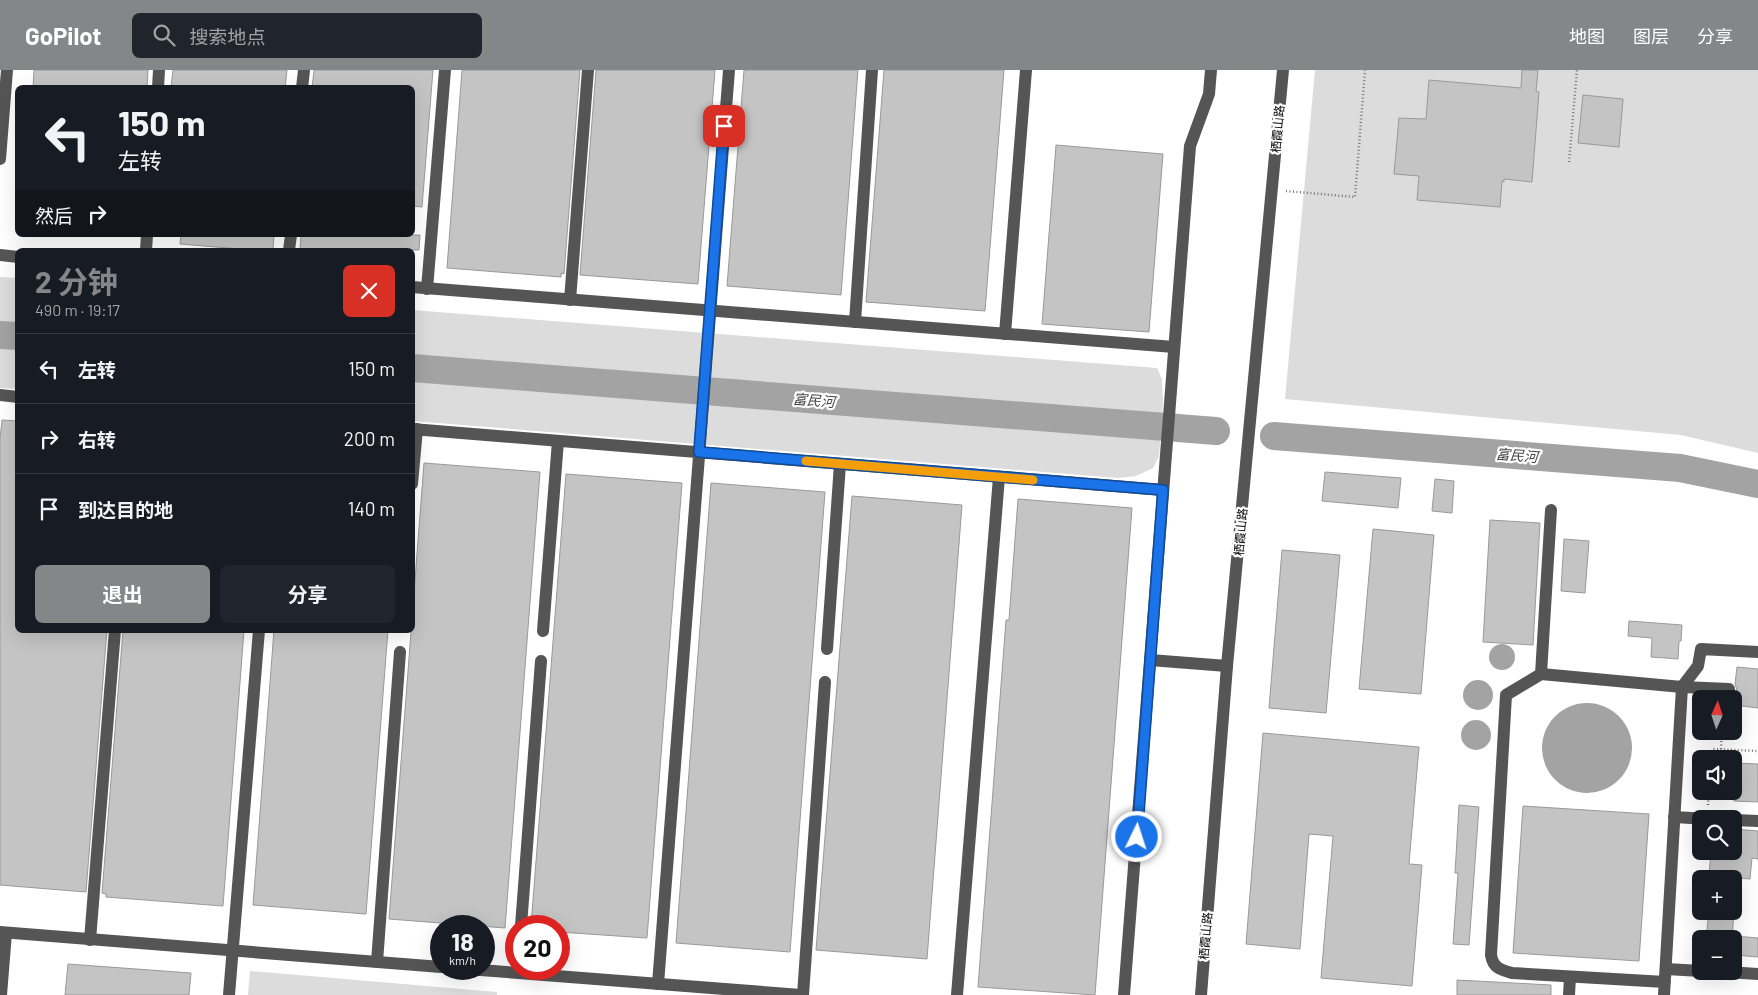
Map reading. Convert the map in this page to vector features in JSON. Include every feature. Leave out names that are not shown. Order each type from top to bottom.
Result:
[{"type":"street","points":[[0,159],[7,70]]},
{"type":"street","points":[[158,85],[160,70]]},
{"type":"street","points":[[302,85],[304,70]]},
{"type":"street","points":[[427,289],[445,70]]},
{"type":"street","points":[[570,300],[588,70]]},
{"type":"street","points":[[658,984],[729,70]]},
{"type":"street","points":[[854,322],[872,70]]},
{"type":"street","points":[[1005,334],[1026,70]]},
{"type":"street","points":[[1124,995],[1190,146],[1209,94],[1211,70]]},
{"type":"street","name":"栖霞山路","points":[[1200,995],[1227,666],[1283,70]]},
{"type":"street","points":[[0,256],[15,257]]},
{"type":"street","points":[[415,288],[1174,347]]},
{"type":"street","points":[[0,395],[15,397]]},
{"type":"street","points":[[415,429],[1163,490]]},
{"type":"street","points":[[543,632],[558,441]]},
{"type":"street","points":[[827,649],[840,464]]},
{"type":"street","points":[[957,995],[999,477]]},
{"type":"street","points":[[1541,674],[1551,510]]},
{"type":"street","points":[[90,940],[115,633]]},
{"type":"street","points":[[229,995],[259,633]]},
{"type":"street","points":[[1729,690],[1682,687],[1541,674],[1506,696],[1491,956],[1492,963],[1500,970],[1512,973],[1570,976],[1664,988],[1682,687],[1698,666],[1701,650],[1758,652]]},
{"type":"street","points":[[376,962],[400,652]]},
{"type":"street","points":[[1150,660],[1227,666]]},
{"type":"street","points":[[521,915],[541,661]]},
{"type":"street","points":[[570,976],[802,995],[825,682]]},
{"type":"street","points":[[1674,817],[1692,818]]},
{"type":"street","points":[[1742,820],[1758,821]]},
{"type":"street","points":[[1,995],[3,933],[430,966]]},
{"type":"street","points":[[1666,969],[1692,970]]},
{"type":"street","points":[[1742,973],[1758,974]]},
{"type":"street","points":[[1569,995],[1570,976]]},
{"type":"path","points":[[1272,190],[1355,197],[1365,70]]},
{"type":"path","points":[[1569,162],[1577,70]]},
{"type":"path","points":[[1721,749],[1722,740]]},
{"type":"path","points":[[1713,750],[1758,751]]},
{"type":"shaded area","points":[[1315,70],[1758,70],[1758,453],[1681,435],[1285,399]]},
{"type":"shaded area","points":[[0,277],[15,278],[15,389],[0,388]]},
{"type":"shaded area","points":[[415,310],[1157,368],[1162,379],[1163,402],[1159,456],[1153,468],[1136,476],[1118,478],[415,421]]},
{"type":"shaded area","points":[[1502,644],[1511,648],[1515,657],[1511,666],[1502,670],[1493,666],[1489,657],[1493,648]]},
{"type":"shaded area","points":[[1478,680],[1489,684],[1493,695],[1489,706],[1478,710],[1467,706],[1463,695],[1467,684]]},
{"type":"shaded area","points":[[1587,703],[1604,706],[1619,716],[1629,731],[1632,748],[1629,765],[1619,780],[1604,790],[1587,793],[1570,790],[1555,780],[1545,765],[1542,748],[1545,731],[1555,716],[1570,706]]},
{"type":"shaded area","points":[[1476,720],[1487,724],[1491,735],[1487,746],[1476,750],[1465,746],[1461,735],[1465,724]]},
{"type":"shaded area","points":[[250,971],[497,992],[497,995],[248,995]]},
{"type":"building","points":[[34,70],[148,70],[147,85],[33,85]]},
{"type":"building","points":[[173,70],[287,70],[285,85],[171,85]]},
{"type":"building","points":[[314,70],[433,70],[422,207],[415,206],[415,85],[312,85]]},
{"type":"building","points":[[462,70],[580,70],[564,274],[561,273],[561,277],[447,268]]},
{"type":"building","points":[[596,70],[715,70],[698,284],[580,275]]},
{"type":"building","points":[[744,70],[858,70],[841,295],[727,286]]},
{"type":"building","points":[[884,70],[1004,70],[985,311],[866,302]]},
{"type":"building","points":[[1522,70],[1538,70],[1536,91],[1539,92],[1532,182],[1504,179],[1504,182],[1502,181],[1500,207],[1417,200],[1419,176],[1394,174],[1399,118],[1426,119],[1429,80],[1521,88]]},
{"type":"building","points":[[1583,95],[1623,99],[1619,147],[1578,143]]},
{"type":"building","points":[[1056,145],[1163,154],[1149,332],[1042,324]]},
{"type":"building","points":[[415,235],[420,235],[419,250],[415,250],[415,248],[300,248],[301,237],[415,237]]},
{"type":"building","points":[[181,237],[274,237],[273,248],[228,248],[180,244]]},
{"type":"building","points":[[2,420],[15,421],[15,633],[107,633],[86,892],[0,885],[0,439]]},
{"type":"building","points":[[424,463],[540,472],[505,928],[495,927],[495,915],[430,915],[430,922],[389,919],[411,633],[415,633],[415,580]]},
{"type":"building","points":[[1325,472],[1401,478],[1398,508],[1322,501]]},
{"type":"building","points":[[566,474],[682,483],[647,938],[570,933],[570,915],[532,915]]},
{"type":"building","points":[[1435,479],[1454,481],[1452,513],[1432,511]]},
{"type":"building","points":[[711,483],[825,492],[790,952],[676,943]]},
{"type":"building","points":[[852,496],[962,505],[927,959],[816,950]]},
{"type":"building","points":[[1018,499],[1132,508],[1095,995],[978,987],[1006,620],[1009,620]]},
{"type":"building","points":[[1490,520],[1540,523],[1533,645],[1483,642]]},
{"type":"building","points":[[1373,529],[1434,535],[1421,694],[1359,689]]},
{"type":"building","points":[[1564,539],[1589,541],[1585,593],[1561,591]]},
{"type":"building","points":[[1282,550],[1340,555],[1326,713],[1269,708]]},
{"type":"building","points":[[1629,621],[1682,625],[1678,659],[1651,657],[1652,638],[1628,636]]},
{"type":"building","points":[[123,633],[244,633],[223,906],[106,897],[106,894],[102,893]]},
{"type":"building","points":[[274,633],[388,633],[366,914],[253,905]]},
{"type":"building","points":[[1737,667],[1758,669],[1758,708],[1742,706],[1742,690],[1737,690],[1735,684]]},
{"type":"building","points":[[1263,733],[1419,747],[1409,864],[1422,865],[1412,986],[1321,978],[1333,836],[1309,834],[1300,949],[1246,944]]},
{"type":"building","points":[[1742,763],[1758,764],[1758,802],[1734,801],[1742,800]]},
{"type":"building","points":[[1459,805],[1479,807],[1469,945],[1453,944],[1458,873],[1455,873]]},
{"type":"building","points":[[1523,806],[1649,814],[1639,961],[1513,953]]},
{"type":"building","points":[[1742,830],[1758,831],[1758,859],[1752,858],[1750,879],[1742,878],[1742,870],[1709,870],[1710,860],[1742,860]]},
{"type":"building","points":[[1708,920],[1733,920],[1733,930],[1707,930]]},
{"type":"building","points":[[1742,937],[1758,938],[1758,957],[1742,956]]},
{"type":"building","points":[[68,964],[191,973],[189,995],[65,995]]},
{"type":"building","points":[[1457,980],[1551,985],[1551,995],[1457,995]]},
{"type":"waterway","name":"富民河","points":[[0,335],[15,336]]},
{"type":"waterway","name":"富民河","points":[[415,368],[1216,431]]},
{"type":"waterway","name":"富民河","points":[[1274,436],[1680,468],[1758,484]]},
{"type":"slow traffic","points":[[806,461],[1033,480]]},
{"type":"route","points":[[724,126],[699,452],[1163,490],[1137,837]]}]
